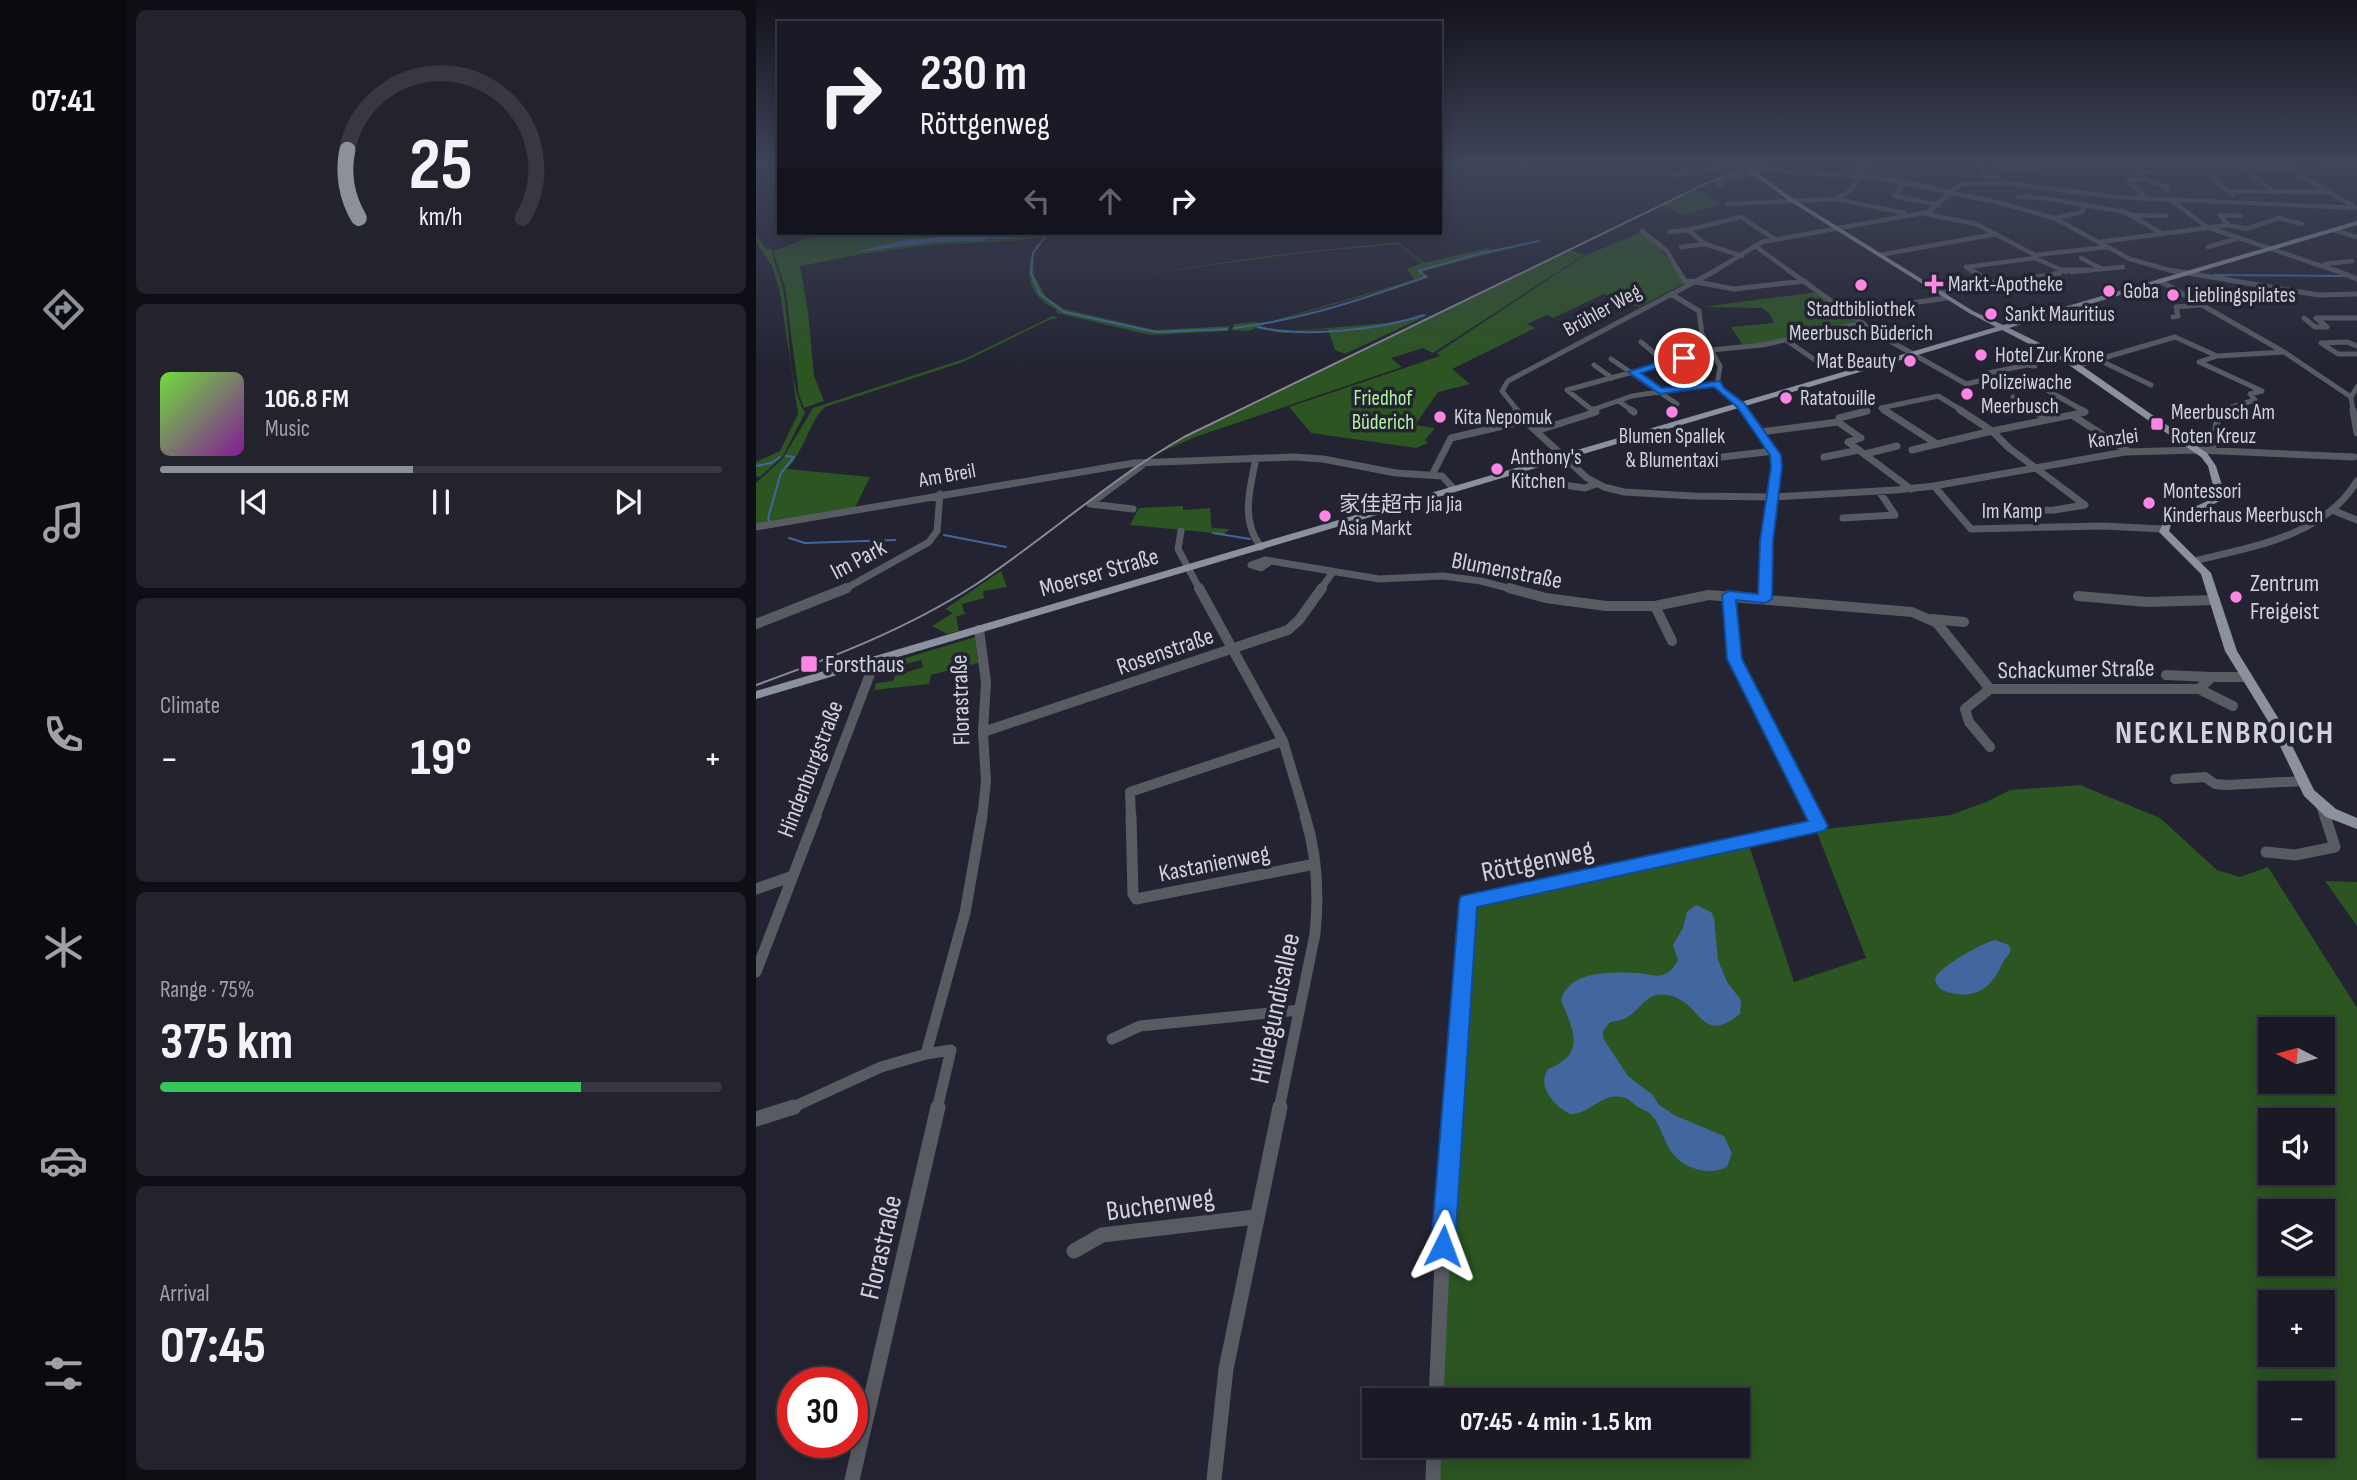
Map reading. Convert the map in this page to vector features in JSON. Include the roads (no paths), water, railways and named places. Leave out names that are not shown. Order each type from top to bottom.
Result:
[{"type":"main road","points":[[1840,230],[1980,317],[2077,366],[2198,450],[2212,466],[2221,498],[2167,523],[2163,528],[2169,540],[2206,573],[2228,646],[2270,714],[2304,781],[2321,805],[2338,817],[2357,824]]},
{"type":"main road","name":"Moerser Straße","points":[[756,695],[2334,230]]},
{"type":"street","points":[[1669,232],[1687,230]]},
{"type":"street","points":[[1688,230],[1705,244],[1742,256]]},
{"type":"street","points":[[1761,230],[1776,240]]},
{"type":"street","name":"Brühler Weg","points":[[1563,457],[1504,397],[1502,387],[1505,383],[1742,256],[1755,246],[1826,230]]},
{"type":"street","points":[[1988,230],[2064,273]]},
{"type":"street","points":[[2077,230],[2108,244]]},
{"type":"street","points":[[2090,230],[2108,244],[2145,264],[2185,274],[2311,294],[2357,294]]},
{"type":"street","points":[[2155,230],[2163,234]]},
{"type":"street","points":[[1995,284],[1966,267],[2188,230]]},
{"type":"street","points":[[2216,230],[2357,279]]},
{"type":"street","points":[[2334,230],[2357,237]]},
{"type":"street","points":[[1642,231],[1667,251],[1685,281],[1734,289],[1805,281]]},
{"type":"street","points":[[1880,255],[1996,234]]},
{"type":"street","points":[[2208,247],[2239,238]]},
{"type":"street","points":[[1681,247],[1705,244]]},
{"type":"street","points":[[1755,246],[1863,323],[1965,384],[1992,378],[1984,374],[2027,365],[2035,366]]},
{"type":"street","points":[[2081,258],[2103,269]]},
{"type":"street","points":[[2323,265],[2352,261]]},
{"type":"street","points":[[1847,312],[1945,295],[2027,276],[2123,267]]},
{"type":"street","points":[[1980,288],[1989,291],[2019,286],[2013,281]]},
{"type":"street","points":[[2160,281],[2284,352],[2351,397]]},
{"type":"street","points":[[1671,294],[1699,311],[1701,330],[1720,366],[1717,383],[1720,390],[1741,405],[1774,451],[1777,467],[1766,541],[1765,599]]},
{"type":"street","points":[[2173,317],[2178,316],[2176,307],[2200,305]]},
{"type":"street","points":[[2316,318],[2327,327],[2315,327],[2296,312],[2308,312],[2316,318],[2357,318]]},
{"type":"street","points":[[1712,350],[1786,340],[1863,323]]},
{"type":"street","points":[[2077,366],[2175,337],[2217,356]]},
{"type":"street","points":[[1786,340],[1815,359]]},
{"type":"street","points":[[1641,342],[1665,362]]},
{"type":"street","points":[[2357,346],[2347,342],[2321,343],[2338,354],[2357,354]]},
{"type":"street","points":[[2212,450],[2219,411],[2255,400],[2250,394],[2262,391],[2199,362],[2217,356],[2284,352]]},
{"type":"street","points":[[1536,431],[1596,412],[1567,390],[1684,358]]},
{"type":"street","points":[[1611,359],[1666,392],[1677,404]]},
{"type":"street","points":[[2099,360],[2151,385]]},
{"type":"street","points":[[1594,365],[1612,378]]},
{"type":"street","points":[[1592,410],[1632,396],[1717,383]]},
{"type":"street","points":[[2357,387],[2351,397],[2357,433]]},
{"type":"street","points":[[1912,450],[2047,419],[2090,415],[2048,390]]},
{"type":"street","points":[[1937,444],[1881,408],[1938,396],[1996,430]]},
{"type":"street","points":[[2013,397],[2047,419]]},
{"type":"street","points":[[1620,402],[1634,412]]},
{"type":"street","points":[[1838,422],[1839,418],[1867,411]]},
{"type":"street","points":[[2074,417],[2129,452]]},
{"type":"street","points":[[2013,420],[1993,425],[2009,448],[2085,505],[2054,510]]},
{"type":"street","points":[[1432,475],[1451,438],[1525,421]]},
{"type":"street","points":[[1760,432],[1838,422],[1861,438],[1848,442],[1911,489]]},
{"type":"street","points":[[1824,457],[1897,446]]},
{"type":"street","name":"Kanzlei","points":[[1563,457],[1596,484],[1624,492],[1772,496],[1911,489],[2129,452],[2212,450],[2356,458]]},
{"type":"street","points":[[1705,459],[1774,451]]},
{"type":"street","points":[[1255,458],[1248,519],[1250,537],[1261,547]]},
{"type":"street","name":"Am Breil","points":[[756,527],[1086,469],[1145,463],[1255,458],[1322,459],[1396,472],[1442,476],[1454,489]]},
{"type":"street","points":[[1133,509],[1090,504],[1145,463]]},
{"type":"street","name":"Kanzlei","points":[[1527,480],[1585,488],[1596,484]]},
{"type":"street","points":[[2194,561],[2290,536],[2332,510],[2349,495],[2357,481]]},
{"type":"street","name":"Im Kamp","points":[[1934,486],[1971,528],[2163,528]]},
{"type":"street","points":[[1843,518],[1895,515],[1879,491]]},
{"type":"street","name":"Im Park","points":[[756,624],[845,589],[929,542],[937,531],[940,494]]},
{"type":"street","name":"Im Kamp","points":[[2005,511],[2054,510],[2067,528]]},
{"type":"street","points":[[2332,510],[2357,520]]},
{"type":"street","name":"Hildegundisallee","points":[[1181,531],[1178,549],[1283,741],[1302,803],[1315,864],[1317,920],[1226,1369],[1214,1480]]},
{"type":"street","name":"Blumenstraße","points":[[1270,561],[1379,579],[1443,576],[1492,583],[1546,598],[1606,606],[1655,606],[1709,594],[1833,607],[1848,605],[1964,622]]},
{"type":"street","name":"Rosenstraße","points":[[983,732],[1288,630],[1299,620],[1333,572]]},
{"type":"street","name":"Röttgenweg","points":[[1437,1388],[1445,1194],[1468,902],[1819,826],[1734,659],[1729,595]]},
{"type":"street","points":[[2078,596],[2147,602],[2215,600]]},
{"type":"street","points":[[1655,606],[1663,618],[1666,635],[1672,641]]},
{"type":"street","points":[[1932,619],[1990,689]]},
{"type":"street","name":"Florastraße","points":[[926,1054],[965,914],[979,844],[986,782],[983,732],[986,682],[979,630]]},
{"type":"street","name":"Hindenburgstraße","points":[[756,972],[874,661]]},
{"type":"street","name":"Schackumer Straße","points":[[2166,676],[2247,677]]},
{"type":"street","points":[[2199,689],[2212,677]]},
{"type":"street","name":"Schackumer Straße","points":[[1990,747],[1969,722],[1965,709],[1990,689],[2199,689],[2233,706]]},
{"type":"street","name":"Kastanienweg","points":[[1283,741],[1130,792],[1133,894],[1136,898],[1143,899],[1315,864]]},
{"type":"street","points":[[2175,779],[2205,777],[2226,785],[2304,781]]},
{"type":"street","points":[[2266,852],[2302,854],[2335,846],[2321,813],[2321,805]]},
{"type":"street","points":[[756,890],[793,876]]},
{"type":"street","points":[[1112,1039],[1140,1026],[1299,1010]]},
{"type":"street","name":"Florastraße","points":[[756,1119],[791,1107],[898,1059],[951,1050],[852,1480]]},
{"type":"street","name":"Buchenweg","points":[[1074,1251],[1102,1235],[1255,1217]]},
{"type":"street","points":[[1433,1480],[1434,1458]]},
{"type":"water","points":[[949,236],[993,237],[981,241],[938,242],[854,252],[905,240]]},
{"type":"water","points":[[1696,905],[1711,912],[1714,917],[1718,960],[1727,982],[1741,1000],[1740,1014],[1727,1023],[1716,1026],[1701,1019],[1679,999],[1667,995],[1654,996],[1626,1018],[1610,1022],[1603,1031],[1603,1038],[1628,1076],[1653,1095],[1658,1104],[1674,1115],[1724,1136],[1732,1153],[1727,1167],[1713,1171],[1698,1170],[1678,1159],[1652,1116],[1627,1099],[1610,1097],[1584,1111],[1570,1114],[1553,1101],[1544,1082],[1548,1069],[1568,1056],[1574,1040],[1561,1000],[1566,990],[1573,983],[1594,974],[1640,973],[1657,976],[1667,973],[1678,960],[1673,945],[1683,928],[1687,912]]},
{"type":"water","points":[[1995,940],[2009,945],[2011,950],[1988,985],[1969,994],[1951,993],[1939,987],[1935,979],[1943,969]]},
{"type":"waterway","points":[[1046,235],[1033,253],[1031,273],[1040,294],[1064,312],[1156,332],[1227,329]]},
{"type":"waterway","points":[[992,238],[1013,237]]},
{"type":"waterway","points":[[1234,328],[1332,308],[1426,277],[1419,271],[1478,254],[1539,241]]},
{"type":"waterway","points":[[2214,275],[2344,276]]},
{"type":"waterway","points":[[1258,327],[1297,332],[1341,331],[1386,325],[1424,315]]},
{"type":"waterway","points":[[770,522],[768,518],[781,473],[794,457],[786,456]]},
{"type":"waterway","points":[[756,466],[771,463],[780,457]]},
{"type":"waterway","points":[[1213,533],[1250,539]]},
{"type":"waterway","points":[[944,535],[1006,547]]},
{"type":"waterway","points":[[789,538],[805,543],[895,540]]},
{"type":"tram line","points":[[756,685],[868,641],[949,601],[1001,567],[1130,472],[1184,437],[1610,230]]},
{"type":"place","name":"Markt-Apotheke","points":[[1934,284]]},
{"type":"place","name":"Stadtbibliothek Meerbusch Büderich","points":[[1861,285]]},
{"type":"place","name":"Goba","points":[[2109,291]]},
{"type":"place","name":"Lieblingspilates","points":[[2173,295]]},
{"type":"place","name":"Sankt Mauritius","points":[[1991,314]]},
{"type":"place","name":"Hotel Zur Krone","points":[[1981,355]]},
{"type":"place","name":"Mat Beauty","points":[[1910,361]]},
{"type":"place","name":"Polizeiwache Meerbusch","points":[[1967,394]]},
{"type":"place","name":"Ratatouille","points":[[1786,398]]},
{"type":"place","name":"Blumen Spallek & Blumentaxi","points":[[1672,412]]},
{"type":"place","name":"Kita Nepomuk","points":[[1440,417]]},
{"type":"place","name":"Meerbusch Am Roten Kreuz","points":[[2157,424]]},
{"type":"place","name":"Anthony's Kitchen","points":[[1497,469]]},
{"type":"place","name":"Montessori Kinderhaus Meerbusch","points":[[2149,503]]},
{"type":"place","name":"家佳超市 Jia Jia Asia Markt","points":[[1325,516]]},
{"type":"place","name":"Zentrum Freigeist","points":[[2236,597]]},
{"type":"place","name":"Forsthaus","points":[[809,664]]},
{"type":"district","name":"NECKLENBROICH","points":[[2225,732]]},
{"type":"park label","name":"Friedhof Büderich","points":[[1383,410]]}]
